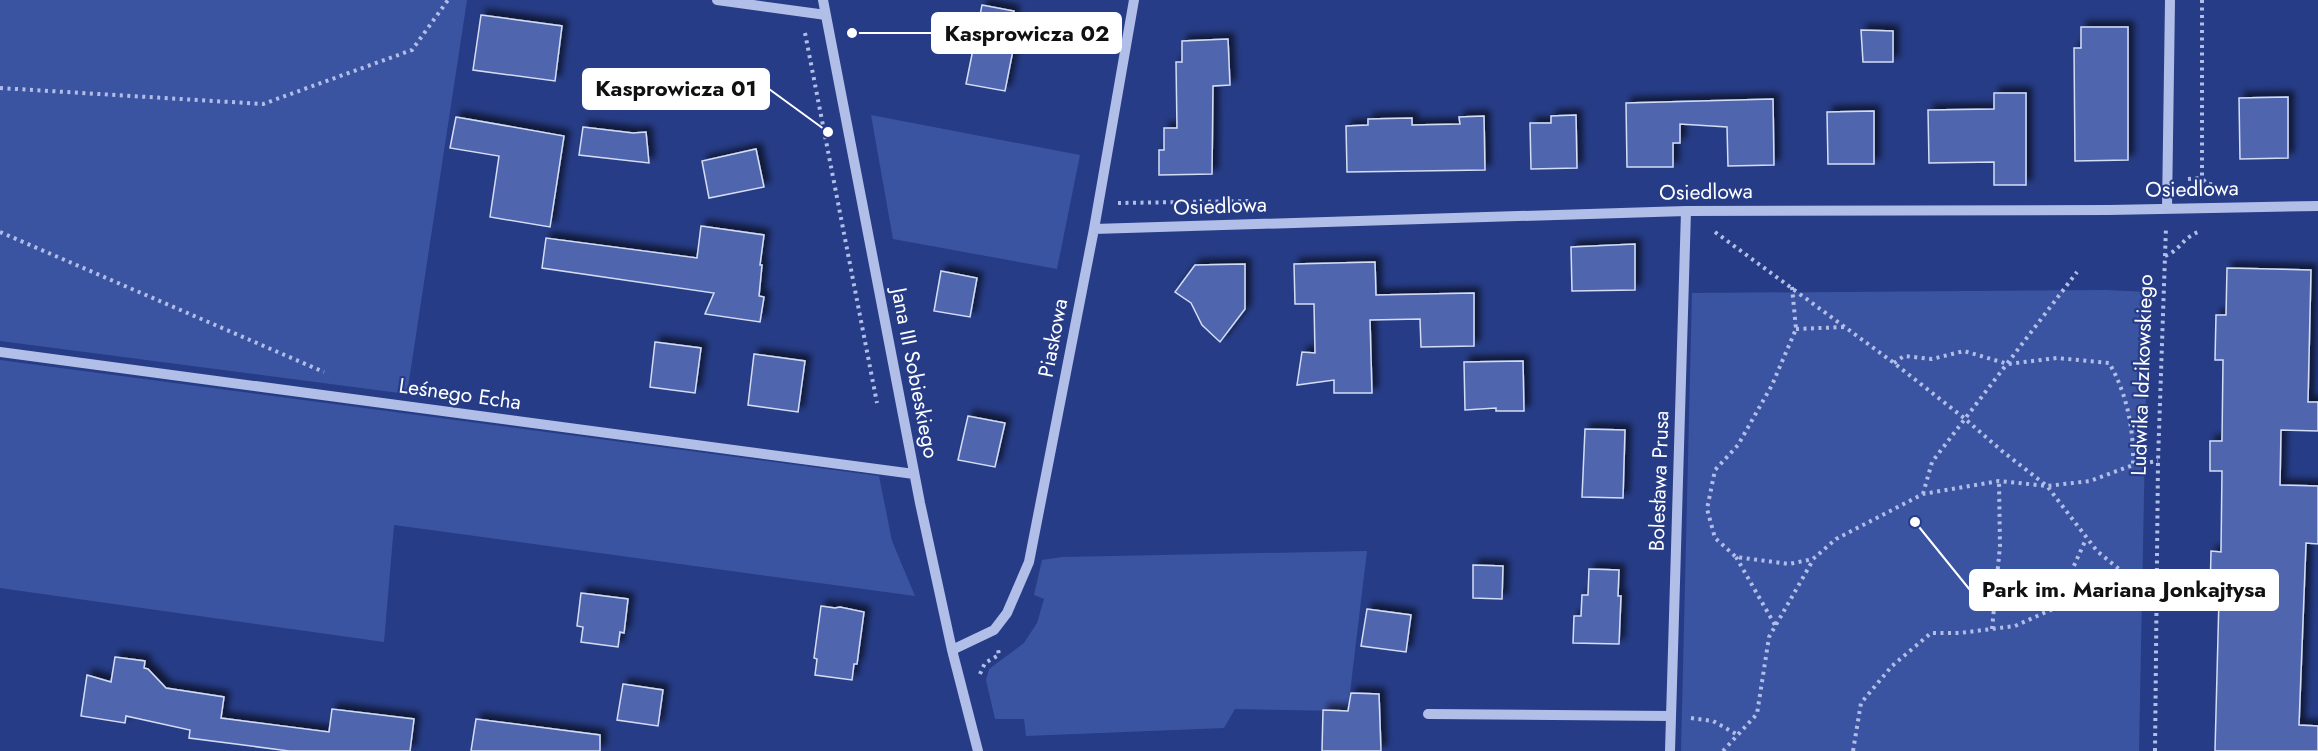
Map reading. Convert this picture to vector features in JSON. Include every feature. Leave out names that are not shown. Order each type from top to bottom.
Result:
[{"type":"street","points":[[717,0],[826,15]]},
{"type":"street","name":"Jana III Sobieskiego","points":[[823,0],[914,474],[952,650],[978,751]]},
{"type":"street","name":"Piaskowa","points":[[952,650],[994,630],[1007,613],[1029,562],[1094,229],[1134,0]]},
{"type":"street","points":[[2167,209],[2170,0]]},
{"type":"street","name":"Osiedlowa","points":[[1094,229],[1686,212],[2318,206]]},
{"type":"street","name":"Bolesława Prusa","points":[[1670,751],[1686,212]]},
{"type":"street","name":"Leśnego Echa","points":[[0,352],[914,474]]},
{"type":"street","points":[[1428,714],[1671,716]]},
{"type":"path","points":[[0,88],[263,104],[412,50],[448,0]]},
{"type":"path","points":[[2165,256],[2174,253],[2185,238],[2198,231],[2217,228],[2218,187],[2206,183],[2202,178],[2202,0]]},
{"type":"path","points":[[801,12],[877,405]]},
{"type":"path","name":"Ludwika Idzikowskiego","points":[[2155,751],[2158,461],[2167,209]]},
{"type":"path","points":[[1686,212],[1792,287],[1964,417],[2002,451],[2047,486],[2097,551],[2157,600]]},
{"type":"path","points":[[0,232],[326,373]]},
{"type":"path","points":[[1923,494],[1932,462],[1964,417],[2008,364],[2077,272]]},
{"type":"path","points":[[1775,625],[1736,557],[1715,538],[1707,509],[1715,470],[1738,445],[1772,385],[1796,329],[1792,287]]},
{"type":"path","points":[[1796,329],[1846,327]]},
{"type":"path","points":[[1894,363],[1904,356],[1932,359],[1964,351],[2008,364],[2057,358],[2109,363],[2120,381],[2126,404],[2134,439],[2133,465]]},
{"type":"path","points":[[1723,751],[1757,714],[1769,636],[1813,559],[1836,539],[1923,494],[2000,481],[2047,486],[2090,481],[2133,465],[2158,461]]},
{"type":"path","points":[[1992,629],[2000,546],[2000,481]]},
{"type":"path","points":[[1853,751],[1861,703],[1892,666],[1931,633],[1960,633],[2016,626],[2055,608],[2087,538]]},
{"type":"path","points":[[1736,557],[1790,564],[1813,559]]},
{"type":"path","points":[[1671,716],[1713,721],[1738,735]]},
{"type":"shaded area","points":[[0,0],[467,0],[407,394],[0,341]]},
{"type":"shaded area","points":[[871,115],[1080,155],[1057,269],[893,239]]},
{"type":"shaded area","points":[[2106,290],[2148,292],[2139,751],[1681,751],[1692,293]]},
{"type":"shaded area","points":[[0,360],[879,476],[892,541],[915,596],[394,525],[384,642],[0,588]]},
{"type":"shaded area","points":[[1367,551],[1348,709],[1341,711],[1235,709],[1224,728],[1026,736],[1024,719],[995,719],[986,680],[989,669],[1024,643],[1037,623],[1044,599],[1034,595],[1042,560],[1062,557]]},
{"type":"building","points":[[982,5],[1014,11],[1010,29],[1017,30],[1005,91],[966,84]]},
{"type":"building","points":[[481,15],[562,26],[555,81],[473,70]]},
{"type":"building","points":[[2081,27],[2128,27],[2128,160],[2075,161],[2074,48],[2081,48]]},
{"type":"building","points":[[1861,30],[1893,31],[1893,62],[1863,62]]},
{"type":"building","points":[[1228,39],[1230,85],[1213,86],[1212,174],[1159,175],[1159,150],[1164,150],[1164,128],[1177,128],[1176,62],[1182,62],[1182,41]]},
{"type":"building","points":[[1994,93],[2026,93],[2026,185],[1994,185],[1994,162],[1929,163],[1928,110],[1994,109]]},
{"type":"building","points":[[2288,97],[2288,158],[2240,159],[2239,98]]},
{"type":"building","points":[[1773,99],[1774,165],[1728,166],[1727,127],[1680,124],[1680,143],[1673,143],[1673,167],[1627,167],[1626,103]]},
{"type":"building","points":[[1874,111],[1874,164],[1828,164],[1827,112]]},
{"type":"building","points":[[1576,115],[1577,168],[1531,169],[1530,123],[1551,123],[1551,116]]},
{"type":"building","points":[[1484,116],[1485,170],[1347,172],[1346,126],[1368,125],[1368,119],[1412,118],[1412,125],[1460,124],[1459,117]]},
{"type":"building","points":[[456,117],[564,136],[550,227],[490,217],[499,156],[450,148]]},
{"type":"building","points":[[583,127],[633,133],[646,132],[649,163],[579,155]]},
{"type":"building","points":[[756,149],[764,187],[709,198],[702,161]]},
{"type":"building","points":[[701,226],[764,235],[759,296],[764,297],[760,322],[705,314],[714,293],[542,268],[546,238],[697,258]]},
{"type":"building","points":[[1635,244],[1635,290],[1572,291],[1571,247]]},
{"type":"building","points":[[1375,262],[1376,295],[1474,293],[1474,346],[1421,347],[1420,319],[1370,320],[1372,393],[1334,393],[1334,380],[1297,385],[1302,352],[1315,353],[1314,304],[1295,304],[1294,264]]},
{"type":"building","points":[[1245,264],[1245,309],[1220,342],[1202,325],[1191,303],[1175,292],[1195,265]]},
{"type":"building","points":[[2227,268],[2311,270],[2308,402],[2318,402],[2318,431],[2281,430],[2280,485],[2318,486],[2318,544],[2306,543],[2299,725],[2318,726],[2318,751],[2215,751],[2219,598],[2210,597],[2211,551],[2221,552],[2222,471],[2210,471],[2210,441],[2222,441],[2223,360],[2215,360],[2216,315],[2226,315]]},
{"type":"building","points":[[941,271],[977,278],[970,317],[934,311]]},
{"type":"building","points":[[655,342],[701,348],[695,393],[650,387]]},
{"type":"building","points":[[754,354],[805,361],[798,412],[748,405]]},
{"type":"building","points":[[1523,361],[1524,411],[1496,411],[1496,408],[1465,410],[1464,362]]},
{"type":"building","points":[[968,416],[1005,423],[995,467],[958,460]]},
{"type":"building","points":[[1585,429],[1625,430],[1623,498],[1582,497]]},
{"type":"building","points":[[1473,565],[1503,566],[1502,599],[1473,598]]},
{"type":"building","points":[[1589,569],[1619,570],[1618,596],[1621,596],[1619,644],[1573,643],[1574,616],[1581,616],[1582,595],[1588,595]]},
{"type":"building","points":[[581,593],[628,599],[624,633],[620,632],[618,647],[581,642],[583,627],[577,626]]},
{"type":"building","points":[[821,606],[864,612],[857,664],[854,664],[852,680],[815,675],[817,659],[814,658]]},
{"type":"building","points":[[1367,609],[1411,615],[1406,652],[1361,646]]},
{"type":"building","points":[[115,657],[145,661],[144,668],[148,669],[166,688],[224,697],[221,718],[329,732],[332,709],[414,719],[410,751],[289,751],[189,738],[190,730],[126,716],[125,723],[81,716],[87,675],[111,682]]},
{"type":"building","points":[[623,684],[663,690],[658,726],[617,720]]},
{"type":"building","points":[[1351,693],[1379,694],[1381,751],[1322,751],[1323,710],[1348,711]]},
{"type":"building","points":[[476,719],[600,735],[600,751],[471,751]]},
{"type":"place","name":"Kasprowicza 02","points":[[852,33]]},
{"type":"place","name":"Kasprowicza 01","points":[[828,132]]},
{"type":"place","name":"Park im. Mariana Jonkajtysa","points":[[1915,522]]}]
